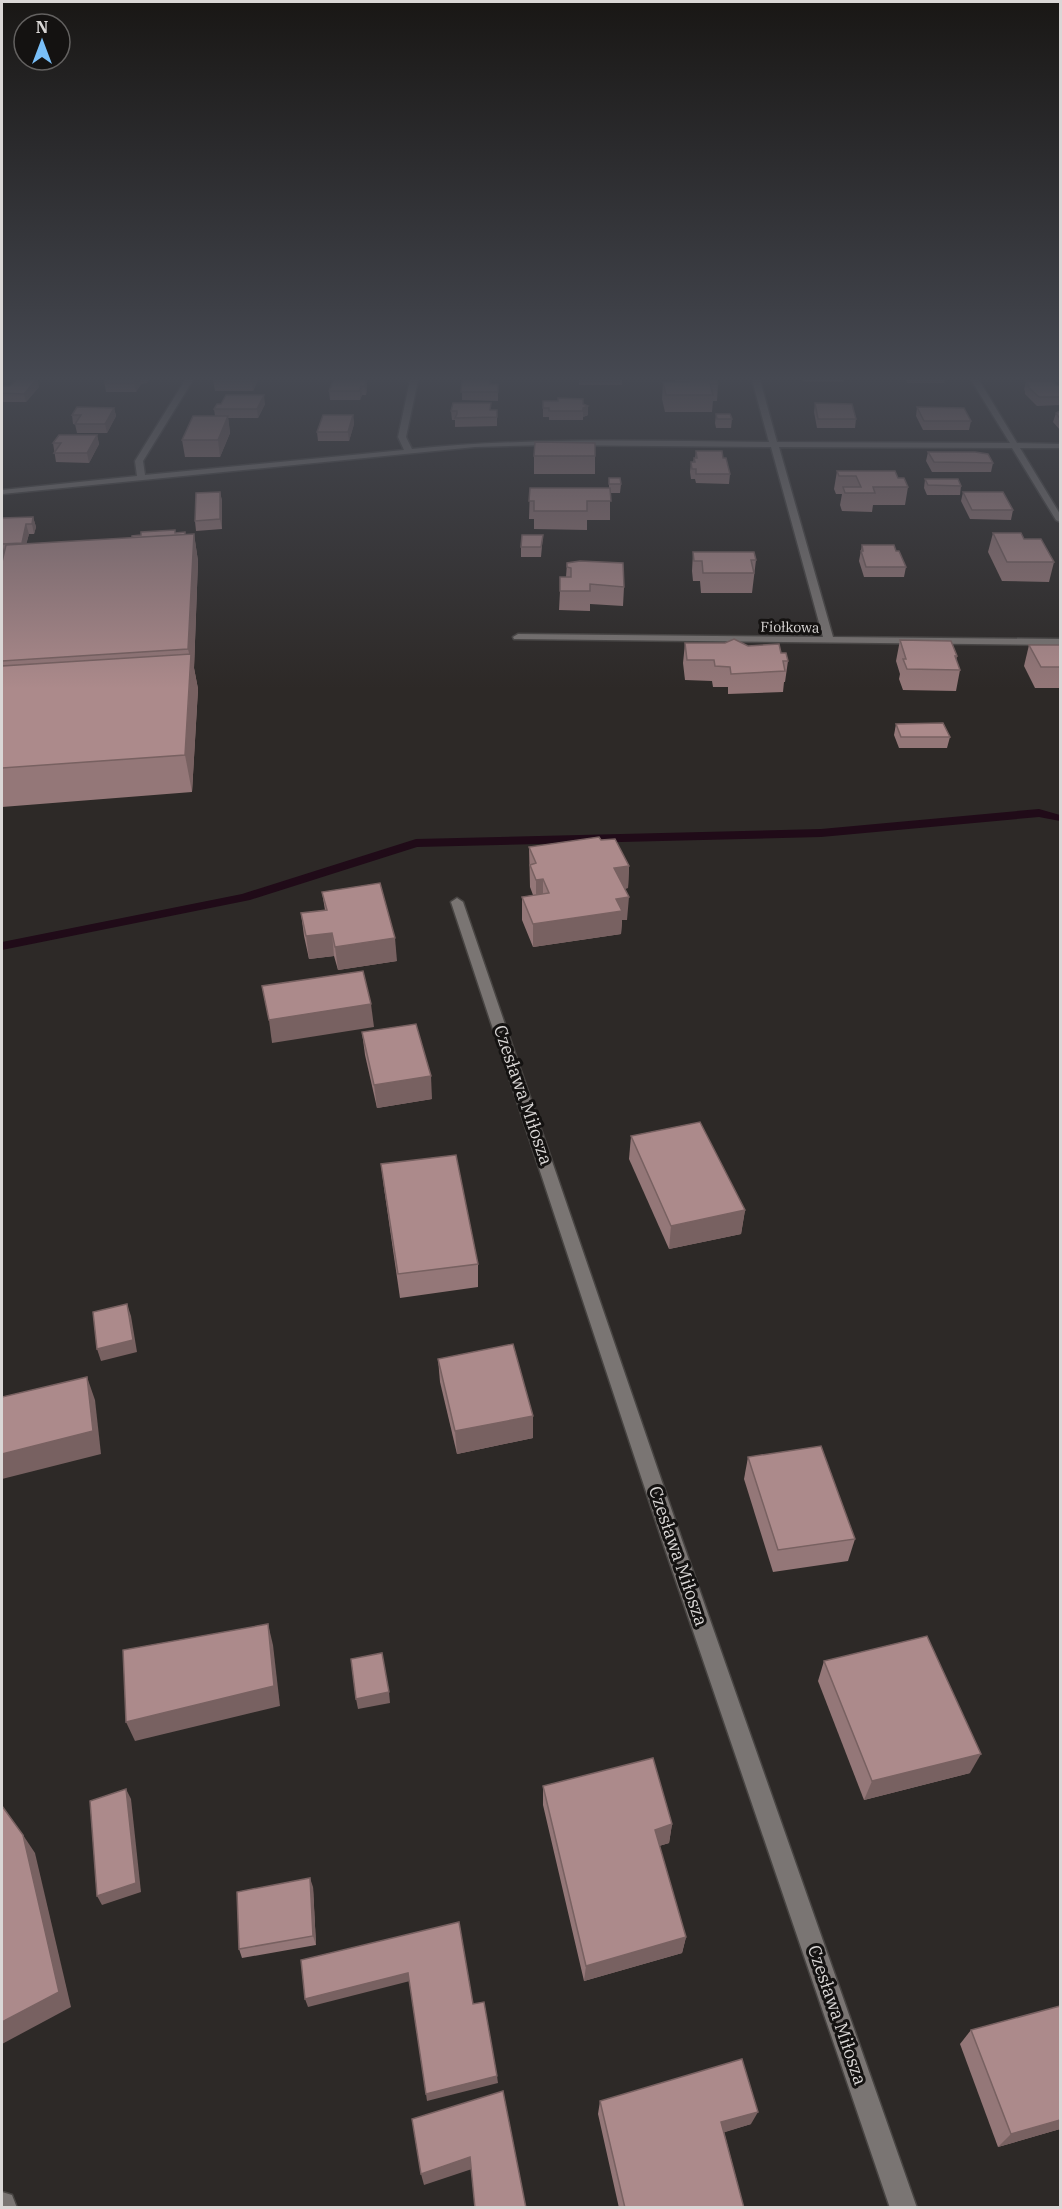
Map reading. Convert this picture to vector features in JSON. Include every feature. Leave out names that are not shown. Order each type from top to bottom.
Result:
[{"type":"street","points":[[2,492],[90,483]]},
{"type":"street","points":[[785,483],[830,641]]},
{"type":"street","points":[[1038,483],[1060,520]]},
{"type":"street","name":"Fiołkowa","points":[[518,637],[1060,642]]},
{"type":"street","name":"Czesława Miłosza","points":[[457,902],[673,1543],[904,2208]]},
{"type":"building","points":[[859,483],[906,483],[908,487],[873,487],[875,493],[845,493],[843,487],[861,487]]},
{"type":"building","points":[[927,483],[960,483],[961,486],[928,485]]},
{"type":"building","points":[[530,488],[610,488],[611,501],[587,501],[587,511],[534,511],[534,501],[529,501]]},
{"type":"building","points":[[220,492],[220,519],[195,521],[196,493]]},
{"type":"building","points":[[963,492],[1003,492],[1013,510],[972,510]]},
{"type":"building","points":[[33,517],[32,524],[26,524],[22,543],[2,544],[2,518]]},
{"type":"building","points":[[175,530],[175,533],[185,532],[185,535],[132,538],[132,536],[141,535],[141,532]]},
{"type":"building","points":[[993,533],[1021,533],[1024,539],[1041,539],[1054,562],[1007,562]]},
{"type":"building","points":[[194,534],[188,649],[2,661],[2,562],[6,545]]},
{"type":"building","points":[[522,535],[543,535],[541,547],[521,547]]},
{"type":"building","points":[[862,545],[894,545],[906,567],[866,567],[861,551],[863,551]]},
{"type":"building","points":[[693,552],[754,552],[756,560],[751,560],[754,573],[703,573],[702,561],[694,561]]},
{"type":"building","points":[[580,561],[623,563],[624,587],[590,584],[590,591],[560,591],[560,577],[571,577],[571,568],[567,567],[567,563]]},
{"type":"building","points":[[734,639],[748,646],[779,644],[781,653],[786,653],[788,661],[783,661],[785,671],[731,674],[730,667],[715,666],[714,660],[687,660],[685,643],[725,643]]},
{"type":"building","points":[[900,640],[951,641],[960,670],[907,669]]},
{"type":"building","points":[[1029,645],[1060,645],[1060,667],[1041,667]]},
{"type":"building","points":[[191,654],[185,755],[2,768],[2,666]]},
{"type":"building","points":[[943,723],[950,737],[901,737],[896,724]]},
{"type":"building","points":[[599,837],[601,840],[615,839],[629,866],[614,868],[629,897],[616,899],[622,911],[533,924],[522,897],[549,893],[543,879],[536,880],[530,865],[536,863],[529,847]]},
{"type":"building","points":[[380,883],[395,938],[335,947],[332,933],[306,936],[301,913],[327,910],[322,892]]},
{"type":"building","points":[[363,971],[371,1004],[269,1020],[262,986]]},
{"type":"building","points":[[416,1024],[431,1076],[374,1085],[362,1032]]},
{"type":"building","points":[[700,1122],[745,1210],[671,1226],[631,1136]]},
{"type":"building","points":[[456,1155],[478,1264],[398,1274],[381,1164]]},
{"type":"building","points":[[127,1304],[133,1340],[97,1349],[93,1312]]},
{"type":"building","points":[[513,1344],[533,1416],[455,1431],[438,1359]]},
{"type":"building","points":[[87,1377],[93,1431],[2,1454],[2,1397]]},
{"type":"building","points":[[821,1446],[855,1539],[778,1550],[748,1457]]},
{"type":"building","points":[[268,1624],[274,1686],[126,1722],[123,1650]]},
{"type":"building","points":[[927,1636],[981,1754],[872,1781],[824,1661]]},
{"type":"building","points":[[382,1653],[389,1692],[356,1699],[351,1659]]},
{"type":"building","points":[[653,1758],[672,1824],[655,1830],[686,1937],[586,1966],[543,1786]]},
{"type":"building","points":[[126,1789],[136,1883],[97,1896],[90,1801]]},
{"type":"building","points":[[2,1806],[23,1835],[59,1992],[2,2022]]},
{"type":"building","points":[[310,1878],[313,1936],[239,1949],[237,1892]]},
{"type":"building","points":[[459,1922],[473,2004],[484,2002],[497,2076],[426,2094],[408,1973],[305,1999],[301,1960]]},
{"type":"building","points":[[1060,2006],[1060,2120],[1011,2134],[971,2030]]},
{"type":"building","points":[[742,2059],[758,2112],[721,2122],[744,2208],[625,2208],[600,2101]]},
{"type":"building","points":[[503,2091],[526,2208],[475,2208],[470,2157],[421,2174],[412,2119]]},
{"type":"waterway","points":[[2,946],[245,897],[416,843],[821,833],[1039,813],[1060,818]]}]
